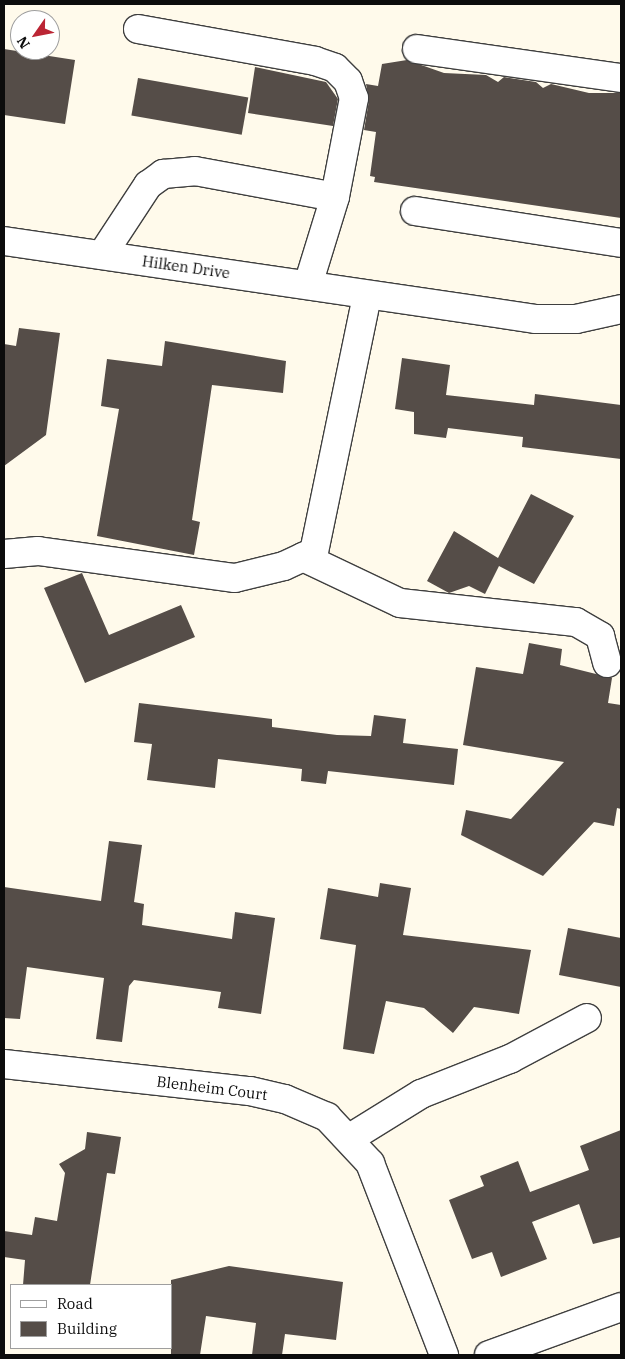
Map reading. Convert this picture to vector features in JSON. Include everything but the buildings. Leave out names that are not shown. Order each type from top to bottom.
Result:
[{"type":"street","points":[[138,29],[335,68],[348,81],[354,98],[335,197],[308,285]]},
{"type":"street","points":[[417,49],[621,78]]},
{"type":"street","points":[[102,255],[148,185],[162,174],[195,171],[335,197]]},
{"type":"street","points":[[415,211],[621,243]]},
{"type":"street","name":"Hilken Drive","points":[[4,241],[308,285],[367,297],[536,319],[576,319],[621,309]]},
{"type":"street","points":[[308,554],[367,297]]},
{"type":"street","points":[[4,554],[38,551],[235,578],[308,554],[400,603],[576,622],[600,636],[607,663]]},
{"type":"street","points":[[350,1138],[421,1094],[510,1059],[587,1018]]},
{"type":"street","name":"Blenheim Court","points":[[4,1064],[250,1091],[285,1099],[327,1117],[350,1138],[370,1163],[444,1355]]},
{"type":"street","points":[[489,1355],[621,1307]]}]
